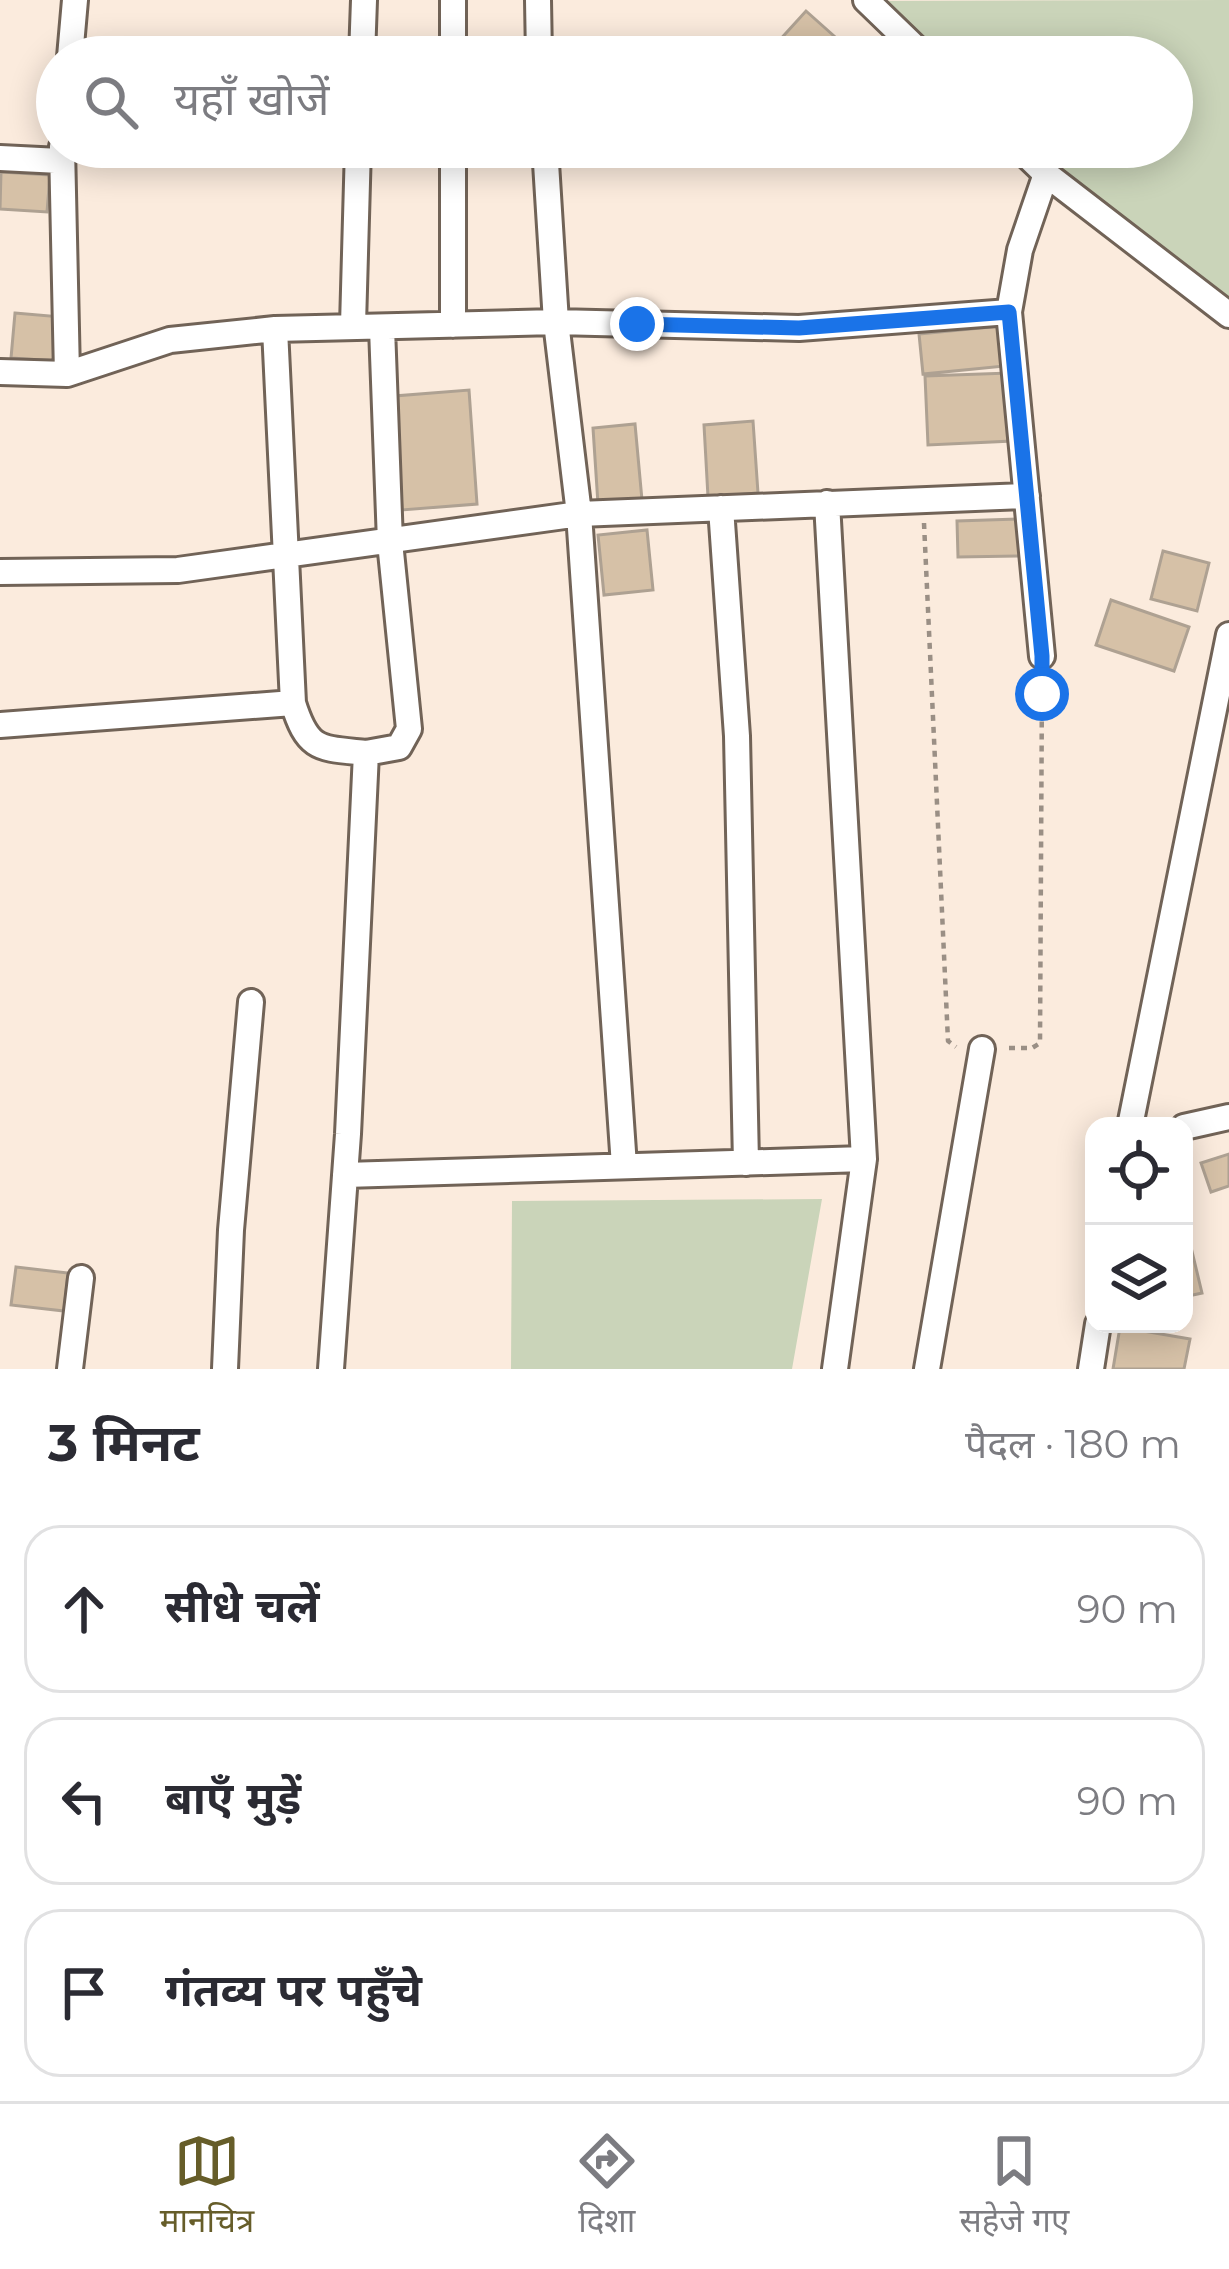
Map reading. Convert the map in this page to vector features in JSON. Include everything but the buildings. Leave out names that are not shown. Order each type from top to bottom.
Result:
[{"type":"street","points":[[72,36],[75,0]]},
{"type":"street","points":[[363,36],[364,0]]},
{"type":"street","points":[[453,0],[453,36]]},
{"type":"street","points":[[538,0],[539,36]]},
{"type":"street","points":[[866,0],[903,36]]},
{"type":"street","points":[[0,158],[36,156]]},
{"type":"street","points":[[61,168],[67,374]]},
{"type":"street","points":[[353,325],[357,168]]},
{"type":"street","points":[[453,168],[453,326]]},
{"type":"street","points":[[546,168],[556,322],[579,514],[624,1166]]},
{"type":"street","points":[[1040,168],[1229,315]]},
{"type":"street","points":[[1042,656],[1009,312],[1020,250],[1046,174]]},
{"type":"street","points":[[0,372],[67,374],[170,340],[275,329],[556,322],[799,328],[1009,312]]},
{"type":"street","points":[[275,329],[292,703],[311,742],[322,748],[366,753],[399,747],[410,729],[390,542],[382,328]]},
{"type":"street","points":[[0,572],[178,571],[579,514],[1027,496]]},
{"type":"street","points":[[827,503],[864,1159],[835,1369]]},
{"type":"street","points":[[721,508],[737,736],[746,1163]]},
{"type":"street","points":[[1132,1117],[1229,635]]},
{"type":"street","points":[[0,725],[292,703]]},
{"type":"street","points":[[331,1369],[366,753]]},
{"type":"street","points":[[225,1369],[231,1230],[251,1002]]},
{"type":"street","points":[[927,1369],[982,1049]]},
{"type":"street","points":[[1193,1125],[1229,1117]]},
{"type":"street","points":[[345,1175],[864,1159]]},
{"type":"street","points":[[70,1369],[81,1278]]},
{"type":"street","points":[[1091,1369],[1097,1333]]},
{"type":"path","points":[[923,500],[948,1041],[954,1047],[1032,1048],[1040,1043],[1042,656]]},
{"type":"green space","points":[[1229,0],[1229,315],[1044,168],[1193,168],[1193,36],[903,36],[866,1]]},
{"type":"green space","points":[[822,1199],[792,1369],[511,1369],[512,1201]]},
{"type":"route","points":[[637,324],[799,328],[1009,312],[1042,694]]}]
